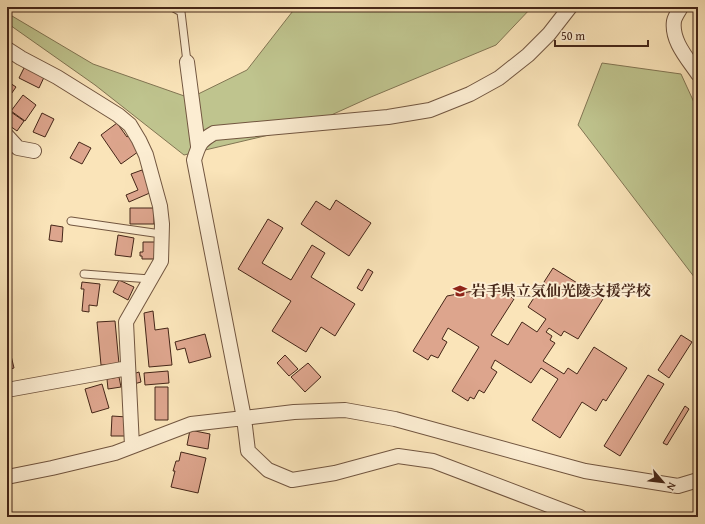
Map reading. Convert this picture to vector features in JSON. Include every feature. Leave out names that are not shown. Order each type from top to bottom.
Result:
[{"type":"street","points":[[570,7],[549,34],[528,55],[499,78],[470,94],[430,110],[388,117],[214,133],[203,139],[198,146],[194,160],[244,418],[248,451],[268,470],[292,480],[335,473],[398,456],[434,461],[580,517]]},
{"type":"street","points":[[681,7],[674,20],[674,35],[679,46],[698,74]]},
{"type":"street","points":[[7,49],[70,85],[118,115],[130,125],[140,140],[146,155],[160,206],[161,260],[126,322],[132,446]]},
{"type":"street","points":[[187,62],[198,146]]},
{"type":"street","points":[[7,136],[18,148],[34,151]]},
{"type":"street","points":[[7,390],[128,368]]},
{"type":"street","points":[[7,477],[59,467],[115,452],[191,424],[294,412],[345,410],[395,419],[585,471],[678,486],[698,480]]},
{"type":"lane","points":[[172,7],[181,12],[187,62]]},
{"type":"lane","points":[[71,221],[161,234]]},
{"type":"lane","points":[[84,274],[150,279]]},
{"type":"green space","points":[[296,7],[532,7],[496,45],[371,97],[307,126],[184,155],[95,85],[7,23],[7,13],[93,64],[190,98],[247,70]]},
{"type":"green space","points":[[602,63],[681,74],[698,111],[698,282],[578,125]]},
{"type":"building","points":[[26,64],[46,73],[39,88],[19,78]]},
{"type":"building","points":[[7,81],[16,87],[7,100]]},
{"type":"building","points":[[23,95],[36,105],[25,121],[11,111]]},
{"type":"building","points":[[11,112],[24,121],[17,131],[7,124],[7,118]]},
{"type":"building","points":[[42,113],[54,119],[45,137],[33,132]]},
{"type":"building","points":[[117,123],[127,137],[131,134],[142,149],[121,164],[101,135]]},
{"type":"building","points":[[79,142],[91,148],[82,164],[70,158]]},
{"type":"building","points":[[142,170],[152,192],[129,202],[126,195],[138,190],[131,174]]},
{"type":"building","points":[[336,200],[371,223],[349,256],[301,224],[316,201],[330,210]]},
{"type":"building","points":[[130,208],[154,208],[154,224],[130,224]]},
{"type":"building","points":[[268,219],[283,228],[262,263],[291,280],[312,245],[325,253],[311,277],[355,304],[335,336],[321,327],[306,352],[272,331],[291,301],[238,269]]},
{"type":"building","points":[[51,225],[63,227],[62,242],[49,240]]},
{"type":"building","points":[[118,235],[134,238],[131,257],[115,255]]},
{"type":"building","points":[[143,242],[155,242],[155,259],[142,259],[140,252],[143,252]]},
{"type":"building","points":[[553,268],[603,299],[578,339],[564,331],[561,336],[549,328],[546,332],[552,336],[550,340],[555,343],[543,361],[564,374],[568,368],[577,374],[594,347],[627,368],[606,401],[603,399],[596,411],[582,402],[560,438],[532,420],[558,379],[541,368],[531,383],[495,360],[491,368],[497,372],[484,393],[479,390],[474,399],[470,397],[468,401],[452,391],[479,347],[448,328],[442,339],[447,342],[438,358],[431,355],[428,360],[413,351],[447,296],[494,287],[514,299],[491,335],[508,345],[522,322],[537,332],[546,319],[528,307]]},
{"type":"building","points":[[368,269],[373,272],[362,291],[357,288]]},
{"type":"building","points":[[119,280],[134,287],[128,300],[113,292]]},
{"type":"building","points":[[82,282],[100,284],[97,306],[89,305],[89,312],[82,311],[84,289],[81,289]]},
{"type":"building","points":[[153,311],[155,330],[168,328],[172,365],[149,367],[144,313]]},
{"type":"building","points":[[115,321],[119,364],[101,365],[97,322]]},
{"type":"building","points":[[205,334],[211,357],[189,363],[185,348],[177,350],[175,342]]},
{"type":"building","points":[[681,335],[692,342],[669,378],[658,370]]},
{"type":"building","points":[[7,339],[14,368],[7,370]]},
{"type":"building","points":[[285,355],[298,369],[289,376],[277,363]]},
{"type":"building","points":[[308,363],[321,377],[305,392],[291,377]]},
{"type":"building","points":[[168,371],[169,383],[145,385],[144,373]]},
{"type":"building","points":[[139,372],[141,382],[134,384],[133,374]]},
{"type":"building","points":[[648,375],[664,384],[620,456],[604,446]]},
{"type":"building","points":[[119,377],[121,387],[108,389],[107,379]]},
{"type":"building","points":[[102,384],[109,408],[92,413],[85,389]]},
{"type":"building","points":[[155,387],[168,387],[168,420],[155,420]]},
{"type":"building","points":[[685,406],[689,409],[667,445],[663,443]]},
{"type":"building","points":[[112,416],[127,417],[125,436],[111,436]]},
{"type":"building","points":[[190,430],[210,434],[208,449],[187,445]]},
{"type":"building","points":[[181,452],[206,458],[198,493],[171,487],[175,471],[173,471],[176,461],[179,461]]},
{"type":"place","name":"岩手県立気仙光陵支援学校","points":[[460,291]]}]
